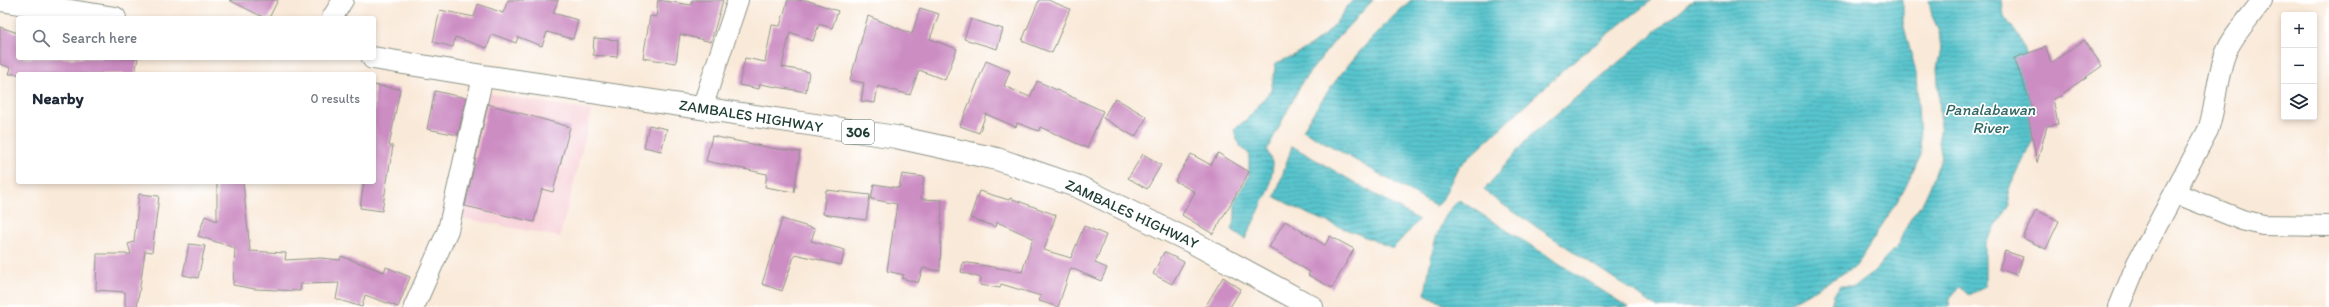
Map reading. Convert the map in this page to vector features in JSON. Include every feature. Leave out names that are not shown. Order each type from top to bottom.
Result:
[{"type":"main road","points":[[0,0],[102,16]]},
{"type":"main road","name":"ZAMBALES HIGHWAY","points":[[376,58],[483,76],[896,137],[997,159],[1079,187],[1194,243],[1312,307]]},
{"type":"street","points":[[333,16],[342,0]]},
{"type":"street","points":[[702,108],[738,0]]},
{"type":"street","points":[[2120,307],[2137,263],[2208,130],[2214,112],[2221,70],[2227,51],[2262,0]]},
{"type":"street","points":[[414,307],[448,230],[483,76]]},
{"type":"street","points":[[2175,193],[2249,222],[2263,225],[2329,226]]},
{"type":"shaded area","points":[[482,92],[592,111],[560,237],[452,216]]},
{"type":"water","points":[[1353,0],[1373,0],[1337,38],[1302,82],[1267,150],[1273,165],[1269,190],[1245,239],[1231,229],[1235,219],[1235,200],[1249,176],[1249,154],[1239,145],[1234,130],[1248,118],[1271,90],[1276,63],[1300,52],[1314,43],[1334,25]]},
{"type":"water","points":[[1411,0],[1652,0],[1570,64],[1458,167],[1441,202],[1435,206],[1303,130],[1338,77],[1380,29]]},
{"type":"water","points":[[1693,0],[1903,0],[1903,23],[1916,73],[1921,155],[1903,192],[1856,266],[1798,299],[1779,307],[1657,307],[1496,200],[1484,190],[1530,136]]},
{"type":"water","name":"Panalabawan River","points":[[1929,0],[2002,0],[2004,16],[2020,38],[2026,56],[2039,127],[2008,191],[2010,205],[1985,243],[1985,287],[1969,295],[1959,287],[1950,298],[1949,307],[1826,307],[1831,305],[1834,294],[1840,286],[1855,286],[1870,275],[1896,248],[1911,218],[1922,204],[1941,158],[1938,143],[1941,127],[1937,68],[1941,49],[1939,31],[1932,16]]},
{"type":"water","points":[[1292,146],[1419,220],[1393,248],[1310,215],[1275,197]]},
{"type":"water","points":[[1459,200],[1628,307],[1449,307],[1425,294],[1434,243],[1438,231],[1450,210]]},
{"type":"building","points":[[229,0],[278,0],[270,16],[261,16]]},
{"type":"building","points":[[508,0],[558,0],[553,13],[578,20],[573,39],[547,32],[542,46],[518,37],[516,43],[492,34],[487,48],[455,37],[453,47],[433,42],[440,10],[474,17],[478,4],[503,13]]},
{"type":"building","points":[[658,0],[691,5],[692,0],[723,0],[711,42],[680,34],[676,63],[643,58],[650,16],[656,17]]},
{"type":"building","points":[[788,0],[806,0],[838,11],[832,28],[819,24],[813,41],[790,32],[782,67],[809,72],[806,92],[760,84],[759,89],[739,85],[745,58],[765,62],[772,25],[780,26]]},
{"type":"building","points":[[1039,0],[1048,0],[1070,9],[1052,53],[1022,41]]},
{"type":"building","points":[[920,8],[939,14],[930,39],[957,49],[945,80],[919,70],[910,95],[878,86],[875,103],[861,101],[864,83],[850,80],[868,16],[912,34]]},
{"type":"building","points":[[971,19],[1003,29],[997,49],[964,39]]},
{"type":"building","points":[[0,27],[16,32],[16,60],[138,60],[135,72],[16,72],[16,74],[9,74],[11,68],[0,64]]},
{"type":"building","points":[[594,38],[618,40],[617,57],[593,55]]},
{"type":"building","points":[[2084,40],[2102,66],[2062,94],[2063,95],[2053,99],[2058,124],[2047,126],[2037,163],[2027,110],[2033,109],[2014,58],[2046,47],[2051,63]]},
{"type":"building","points":[[986,61],[1010,71],[1004,86],[1030,97],[1037,81],[1103,111],[1087,148],[1040,127],[1039,131],[1017,123],[1016,127],[986,114],[979,133],[960,126]]},
{"type":"building","points":[[376,85],[400,89],[389,146],[393,146],[382,211],[360,208],[364,184],[376,184]]},
{"type":"building","points":[[435,91],[466,98],[458,135],[427,129]]},
{"type":"building","points":[[1115,98],[1147,117],[1135,137],[1103,118]]},
{"type":"building","points":[[488,104],[570,127],[553,192],[542,189],[534,222],[465,206]]},
{"type":"building","points":[[649,125],[667,129],[661,151],[644,147]]},
{"type":"building","points":[[712,136],[771,148],[800,152],[794,192],[765,187],[767,174],[706,161]]},
{"type":"building","points":[[1218,153],[1249,172],[1213,234],[1182,215],[1195,192],[1175,181],[1191,154],[1211,165]]},
{"type":"building","points":[[1143,154],[1161,165],[1147,189],[1128,178]]},
{"type":"building","points":[[902,174],[924,177],[921,199],[942,200],[940,271],[923,268],[918,283],[902,278],[904,275],[887,271],[897,204],[871,199],[874,184],[899,188]]},
{"type":"building","points":[[217,184],[243,184],[250,251],[286,253],[285,260],[321,258],[340,260],[341,256],[384,272],[386,267],[410,277],[398,307],[365,295],[362,307],[336,299],[339,283],[301,284],[300,291],[255,289],[233,285],[235,248],[198,236],[205,216],[217,221]]},
{"type":"building","points":[[826,190],[870,195],[866,220],[823,214]]},
{"type":"building","points":[[979,191],[1009,200],[1010,198],[1056,215],[1044,250],[1071,258],[1084,226],[1106,235],[1095,263],[1107,268],[1101,281],[1071,268],[1058,307],[1039,301],[1041,296],[1001,284],[1000,288],[980,285],[981,278],[961,272],[963,262],[1022,272],[1033,238],[997,222],[996,227],[970,218]]},
{"type":"building","points":[[139,194],[159,196],[152,252],[145,251],[137,307],[125,307],[125,292],[96,290],[97,254],[131,254],[128,244],[134,242]]},
{"type":"building","points":[[2036,210],[2059,221],[2046,249],[2023,238]]},
{"type":"building","points":[[782,219],[815,229],[811,241],[845,250],[841,265],[795,254],[782,291],[762,284]]},
{"type":"building","points":[[1285,221],[1325,245],[1330,236],[1354,249],[1332,288],[1308,275],[1310,272],[1269,247]]},
{"type":"building","points":[[189,244],[205,246],[198,278],[183,275]]},
{"type":"building","points":[[2005,251],[2023,257],[2017,275],[1999,269]]},
{"type":"building","points":[[1164,252],[1184,262],[1172,284],[1153,274]]},
{"type":"building","points":[[1223,277],[1241,289],[1230,307],[1205,307]]}]
